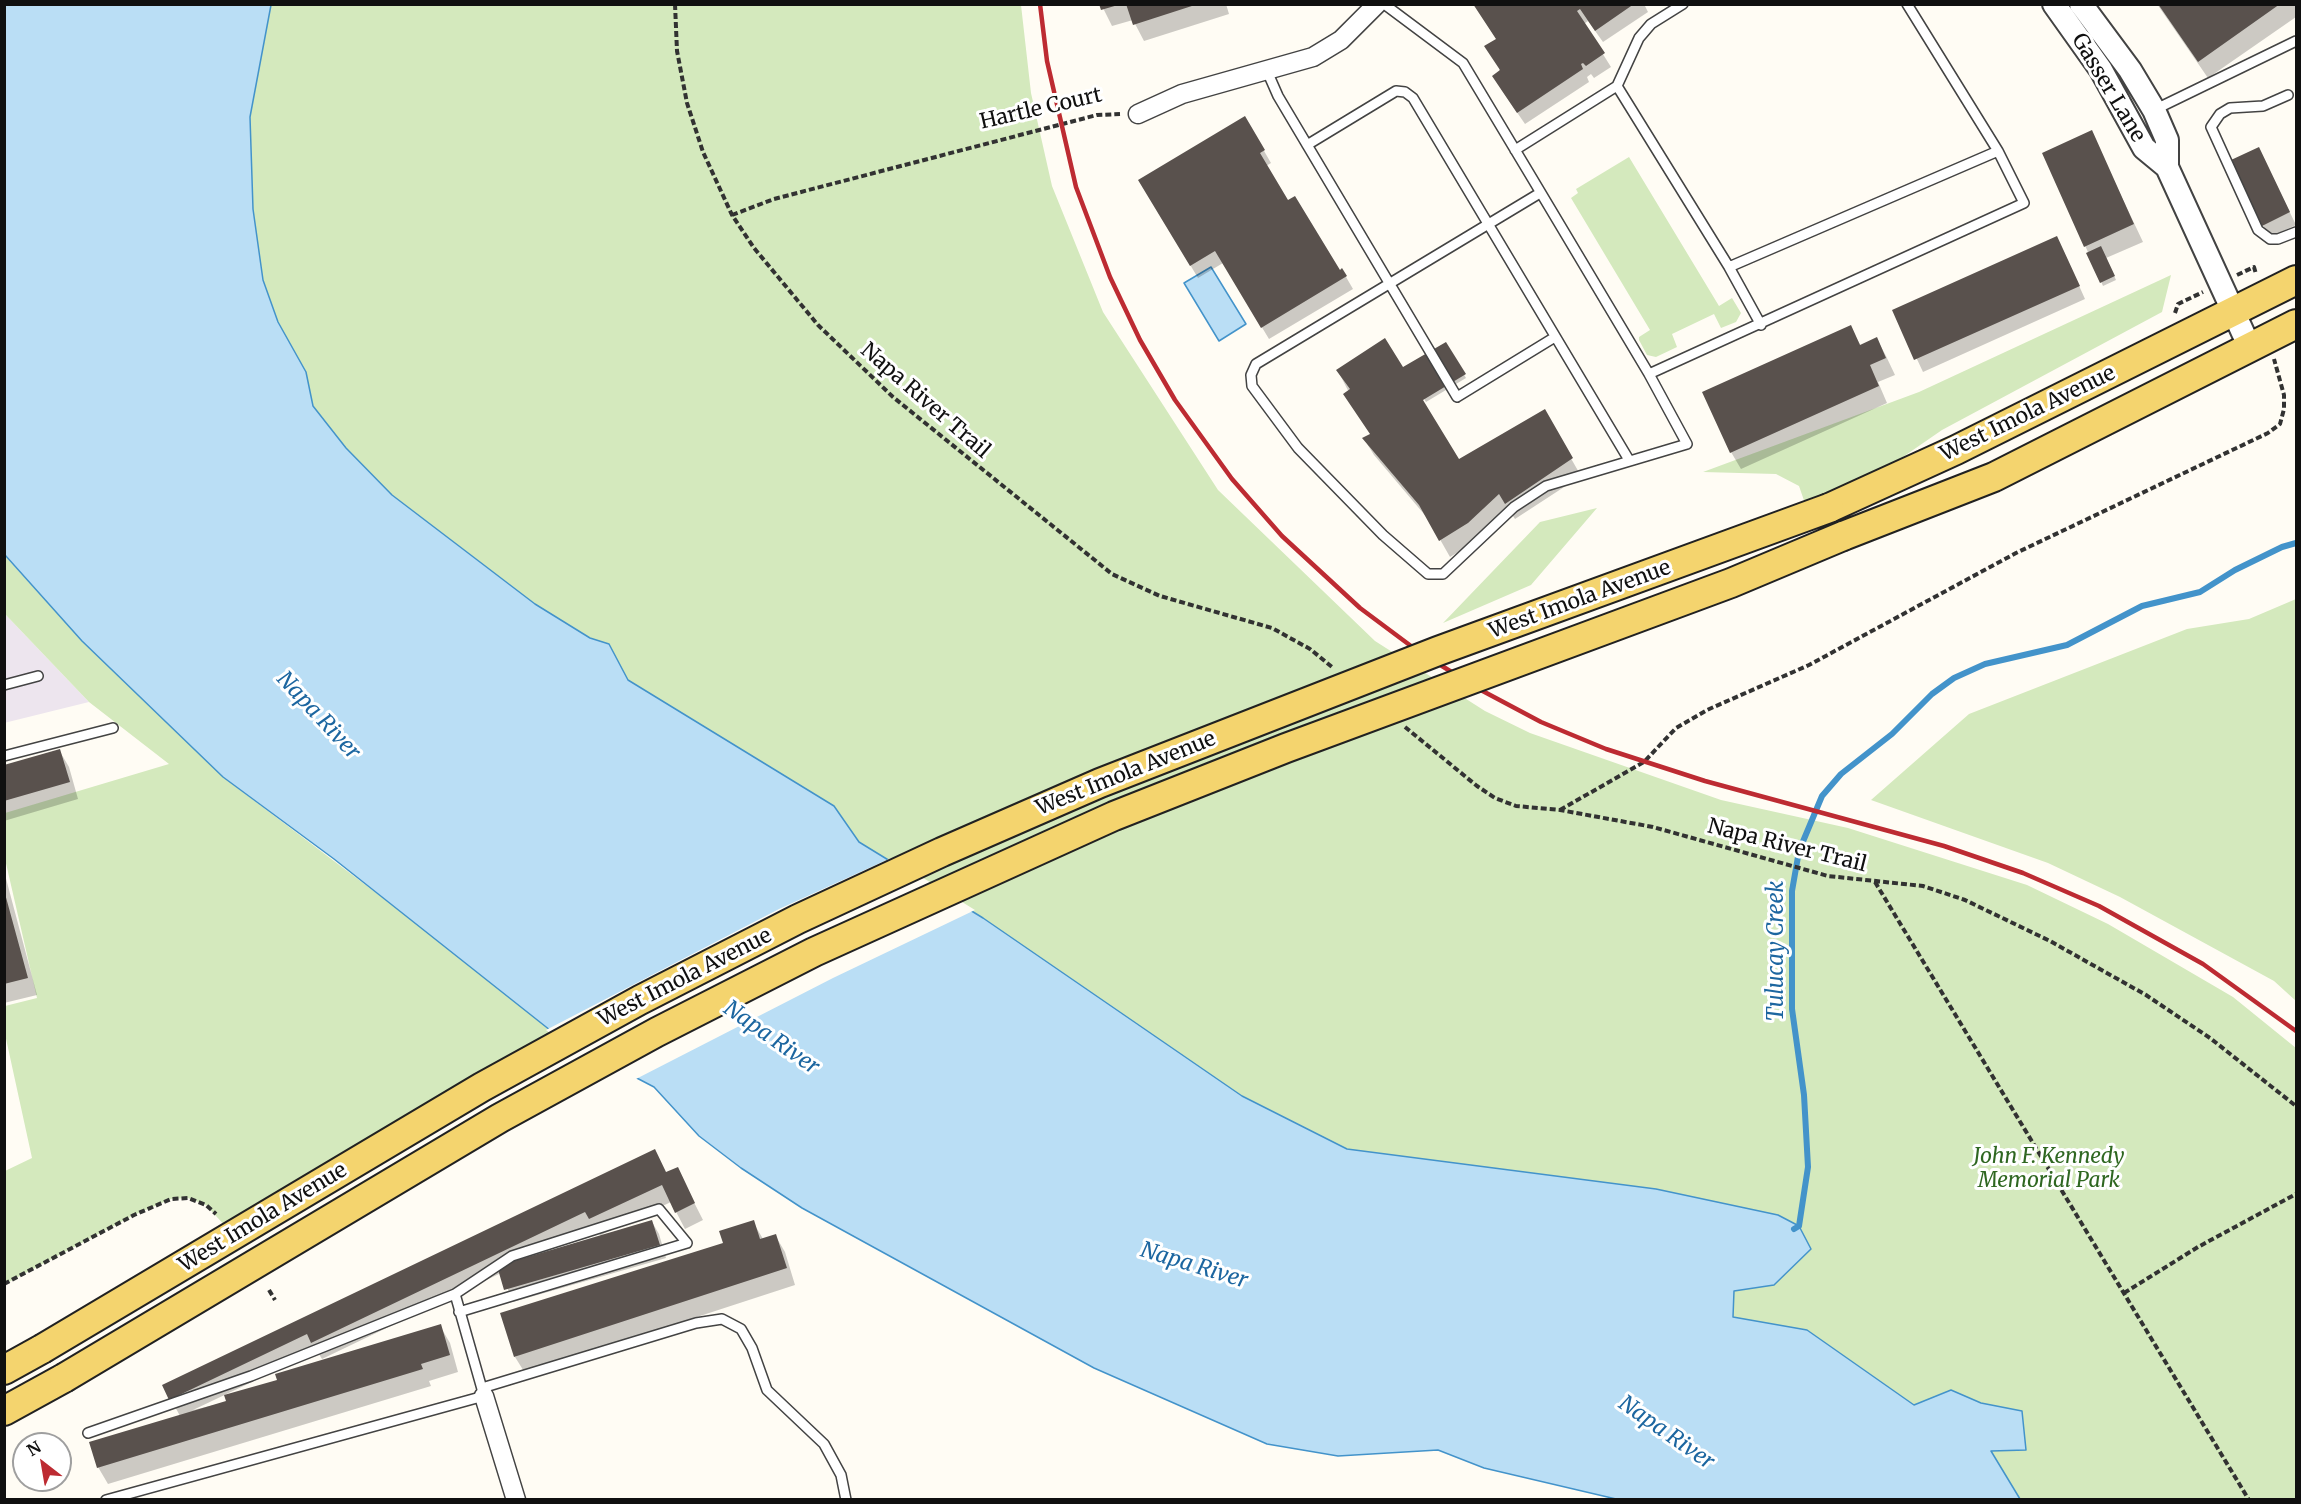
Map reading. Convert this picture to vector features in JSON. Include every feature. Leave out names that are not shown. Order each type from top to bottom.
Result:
[{"type":"main road","name":"West Imola Avenue","points":[[4,1370],[482,1087],[640,1000],[798,919],[942,852],[1122,774],[1438,651],[1829,508],[1956,450],[2296,280]]},
{"type":"main road","name":"West Imola Avenue","points":[[4,1411],[64,1378],[500,1118],[657,1032],[814,952],[1114,816],[1286,748],[1731,583],[1994,477],[2262,353],[2296,324]]},
{"type":"street","points":[[1138,114],[1182,94],[1313,57],[1341,40],[1377,4]]},
{"type":"street","name":"Gasser Lane","points":[[2054,4],[2101,70],[2144,148],[2167,166]]},
{"type":"street","name":"Gasser Lane","points":[[2081,4],[2130,70],[2154,110],[2167,140],[2167,166],[2233,312],[2262,353]]},
{"type":"street","points":[[483,1392],[516,1500]]},
{"type":"lane","points":[[1384,4],[1463,63],[1649,374],[1687,444],[1546,486],[1514,507],[1443,574],[1428,574],[1383,535],[1298,448],[1252,386],[1251,375],[1256,364],[1540,192]]},
{"type":"lane","points":[[1515,150],[1617,86],[1639,38],[1651,24],[1683,4]]},
{"type":"lane","points":[[1649,374],[1761,325],[2024,203],[1998,151],[1907,4]]},
{"type":"lane","points":[[2154,110],[2296,40]]},
{"type":"lane","points":[[1267,71],[1278,96],[1457,397],[1555,337]]},
{"type":"lane","points":[[1617,86],[1730,267],[1761,325]]},
{"type":"lane","points":[[1307,145],[1396,91],[1405,92],[1413,98],[1629,460]]},
{"type":"lane","points":[[2288,95],[2263,106],[2230,108],[2220,114],[2211,127],[2258,230],[2270,239],[2278,239],[2296,232]]},
{"type":"lane","points":[[1730,267],[1998,151]]},
{"type":"lane","points":[[4,685],[38,676]]},
{"type":"lane","points":[[4,756],[113,728]]},
{"type":"lane","points":[[88,1433],[251,1376],[455,1294],[512,1256],[658,1209],[687,1243],[459,1311]]},
{"type":"lane","points":[[455,1294],[483,1392]]},
{"type":"lane","points":[[106,1500],[483,1392],[696,1323],[722,1319],[741,1329],[752,1348],[767,1390],[824,1444],[841,1475],[846,1500]]},
{"type":"path","name":"Napa River Trail","points":[[675,4],[676,51],[687,103],[703,152],[732,215],[754,248],[818,325],[893,397],[1112,574],[1160,596],[1272,628],[1310,649],[1328,664]]},
{"type":"path","name":"Hartle Court","points":[[732,215],[774,199],[1097,115],[1138,114]]},
{"type":"path","points":[[1560,810],[1644,762],[1676,728],[1707,710],[1809,665],[2016,553],[2268,433],[2280,424],[2284,409],[2284,395],[2262,353]]},
{"type":"path","name":"Napa River Trail","points":[[1415,735],[1495,798],[1515,806],[1560,810],[1653,827],[1828,876],[1923,886],[1965,900],[2050,941],[2174,1013],[2210,1038],[2296,1106]]},
{"type":"path","points":[[1875,882],[2249,1500]]},
{"type":"path","points":[[2124,1293],[2198,1247],[2296,1194]]},
{"type":"path","points":[[4,1284],[134,1215],[171,1199],[188,1198],[206,1205],[216,1214]]},
{"type":"path","points":[[269,1290],[275,1300]]},
{"type":"shaded area","points":[[5,614],[89,702],[4,723]]},
{"type":"green space","name":"John F. Kennedy Memorial Park","points":[[271,5],[1021,5],[1031,93],[1052,186],[1103,312],[1218,490],[1375,641],[1485,711],[1530,733],[1721,800],[1848,828],[2027,885],[2108,924],[2233,997],[2296,1048],[2296,1499],[2020,1499],[1991,1451],[2022,1411],[1981,1403],[1951,1390],[1914,1405],[1807,1330],[1733,1317],[1734,1291],[1774,1285],[1811,1249],[1799,1226],[1778,1215],[1347,1149],[1242,1096],[983,918],[859,842],[834,806],[628,680],[609,644],[590,638],[535,604],[392,495],[346,448],[313,406],[306,372],[278,322],[263,280],[253,209],[250,117]]},
{"type":"green space","points":[[1629,157],[1719,306],[1732,298],[1741,313],[1736,322],[1721,328],[1714,314],[1672,334],[1677,347],[1656,357],[1647,355],[1639,340],[1639,337],[1650,330],[1571,198],[1578,193],[1576,189]]},
{"type":"green space","points":[[2171,275],[2162,312],[1942,430],[1829,508],[1809,515],[1799,486],[1776,474],[1703,472],[1919,392]]},
{"type":"green space","points":[[1597,508],[1531,585],[1443,623],[1540,522]]},
{"type":"green space","points":[[4,555],[82,641],[223,777],[569,1039],[227,1228],[206,1205],[188,1198],[171,1199],[134,1215],[5,1284],[5,1171],[32,1158],[5,1034],[5,1006],[37,998],[5,859],[5,813],[169,764],[89,702],[5,614]]},
{"type":"green space","points":[[2296,599],[2296,1001],[2274,981],[2120,897],[2048,863],[1871,800],[1969,714],[2187,629],[2249,619]]},
{"type":"water","name":"Napa River","points":[[4,5],[271,5],[250,117],[253,209],[263,280],[278,322],[306,372],[313,406],[346,448],[392,495],[535,604],[590,638],[609,644],[628,680],[834,806],[859,842],[983,918],[1242,1096],[1347,1149],[1656,1189],[1778,1215],[1799,1226],[1811,1249],[1774,1285],[1734,1291],[1733,1317],[1807,1330],[1914,1405],[1951,1390],[1981,1403],[2022,1411],[2026,1450],[1991,1451],[2020,1499],[1616,1499],[1484,1468],[1438,1450],[1338,1456],[1267,1444],[1094,1368],[802,1208],[741,1168],[699,1136],[654,1087],[560,1038],[334,859],[223,777],[82,641],[5,555]]},
{"type":"water","points":[[1211,267],[1246,324],[1219,341],[1184,283]]},
{"type":"pier","points":[[891,858],[975,910],[833,978],[634,1080],[559,1040],[546,1030],[779,909]]},
{"type":"building","points":[[1099,4],[1117,4],[1118,5],[1101,10]]},
{"type":"building","points":[[1126,4],[1195,4],[1195,5],[1133,25]]},
{"type":"building","points":[[1473,4],[1634,4],[1595,31],[1580,9],[1577,11],[1605,53],[1586,66],[1581,64],[1583,69],[1517,113],[1492,76],[1500,70],[1484,46],[1496,39]]},
{"type":"building","points":[[2158,4],[2280,4],[2198,62]]},
{"type":"building","points":[[1245,116],[1265,150],[1260,153],[1288,200],[1295,196],[1340,270],[1342,268],[1347,276],[1261,328],[1215,251],[1190,266],[1138,180]]},
{"type":"building","points":[[2092,130],[2134,224],[2084,247],[2042,153]]},
{"type":"building","points":[[2259,147],[2290,212],[2262,226],[2231,160]]},
{"type":"building","points":[[2057,236],[2080,286],[1914,360],[1892,310]]},
{"type":"building","points":[[2101,246],[2115,276],[2100,283],[2086,253]]},
{"type":"building","points":[[1851,325],[1860,345],[1877,337],[1886,358],[1870,365],[1879,386],[1730,453],[1702,392]]},
{"type":"building","points":[[1385,338],[1403,367],[1446,342],[1466,374],[1423,400],[1459,459],[1545,409],[1573,458],[1505,504],[1499,494],[1468,523],[1439,541],[1419,505],[1362,438],[1370,434],[1343,394],[1350,389],[1336,370]]},
{"type":"building","points":[[60,749],[70,782],[4,801],[4,765]]},
{"type":"building","points":[[4,890],[28,978],[4,984]]},
{"type":"building","points":[[655,1149],[666,1172],[678,1167],[695,1203],[675,1213],[662,1185],[589,1219],[585,1212],[311,1343],[307,1334],[169,1400],[162,1385]]},
{"type":"building","points":[[652,1220],[660,1245],[504,1290],[497,1266]]},
{"type":"building","points":[[754,1220],[760,1239],[776,1234],[787,1268],[514,1357],[500,1313],[723,1243],[719,1231]]},
{"type":"building","points":[[441,1324],[450,1355],[421,1364],[423,1369],[97,1468],[89,1442],[226,1401],[224,1395],[277,1380],[275,1374]]},
{"type":"waterway","name":"Tulucay Creek","points":[[1794,1229],[1799,1226],[1808,1167],[1804,1095],[1792,1009],[1792,891],[1799,851],[1822,796],[1841,774],[1892,734],[1932,694],[1954,678],[1985,664],[2067,645],[2142,606],[2200,592],[2235,570],[2282,547],[2296,543]]},
{"type":"railway","points":[[1040,4],[1047,61],[1076,187],[1110,277],[1140,340],[1175,400],[1232,479],[1282,536],[1360,608],[1415,649],[1477,688],[1541,722],[1606,749],[1705,781],[1944,846],[2023,873],[2099,906],[2203,964],[2296,1031]]}]
